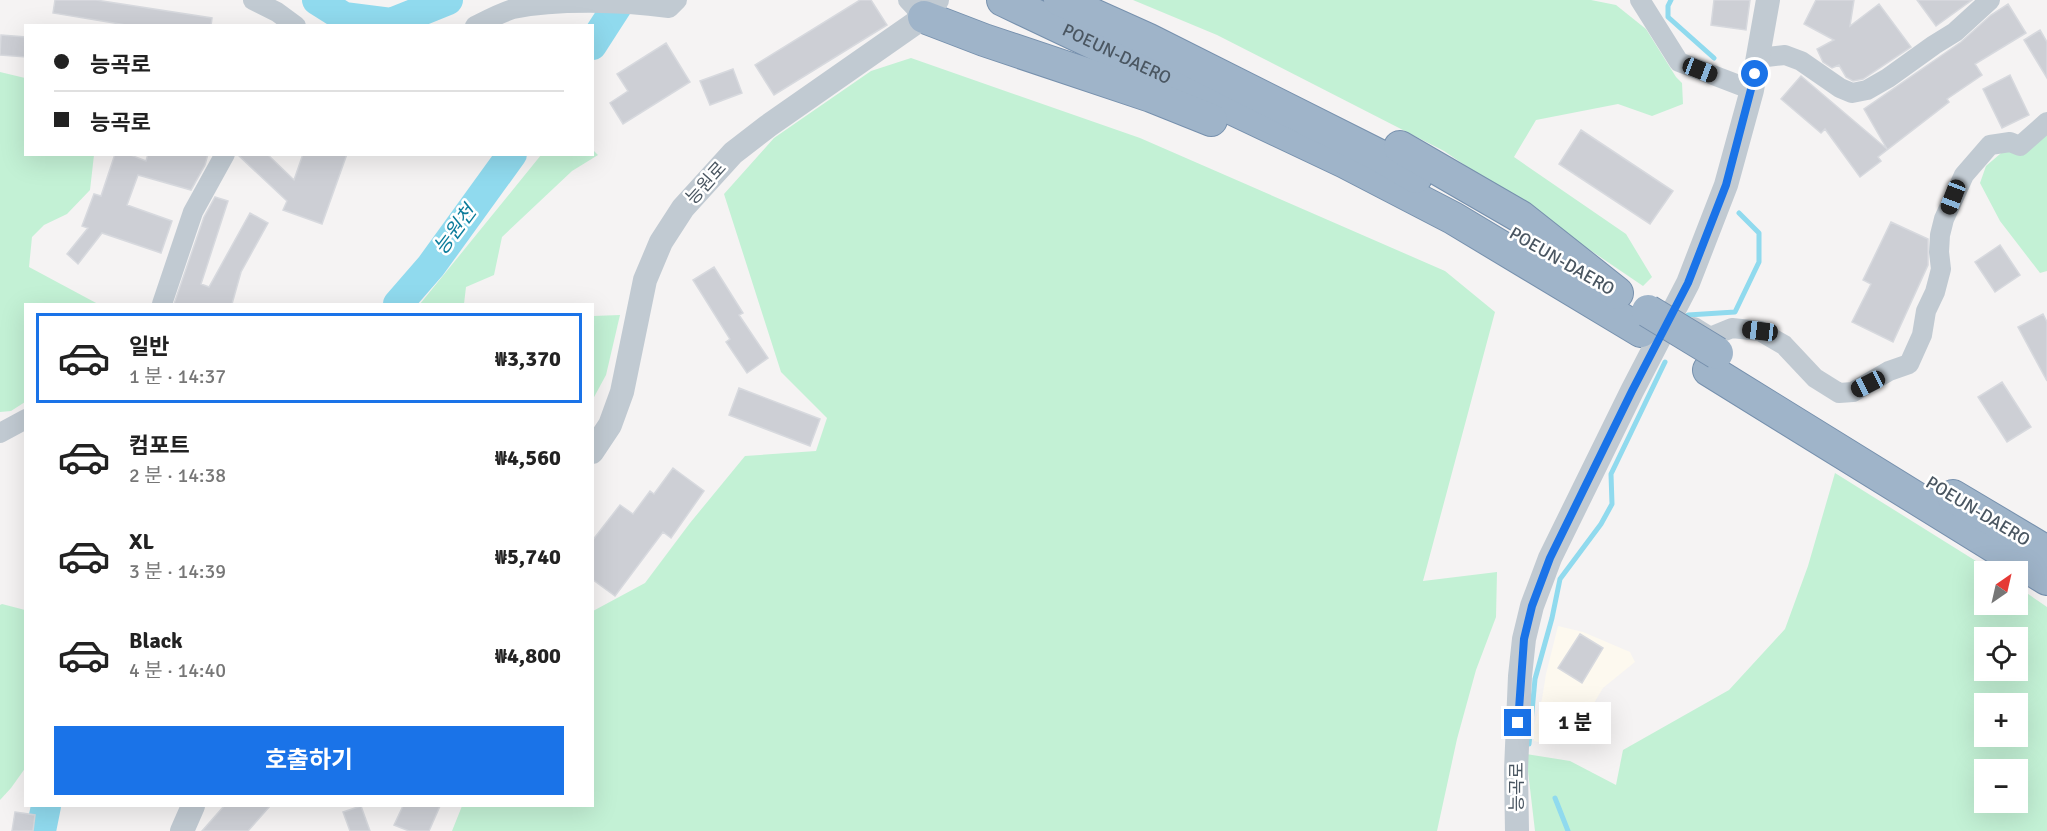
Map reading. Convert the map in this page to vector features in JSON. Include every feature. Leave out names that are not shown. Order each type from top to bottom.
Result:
[{"type":"highway","name":"POEUN-DAERO","points":[[1003,0],[1345,162],[1453,218],[1569,289],[1653,319]]},
{"type":"highway","name":"POEUN-DAERO","points":[[1060,0],[1147,39],[1378,155],[1617,293],[1653,319]]},
{"type":"highway","points":[[1110,0],[1242,62],[1383,137],[1521,217],[1617,293]]},
{"type":"highway","points":[[923,6],[1062,68],[1151,96],[1316,162],[1569,289]]},
{"type":"highway","points":[[1653,319],[1713,362]]},
{"type":"highway","name":"POEUN-DAERO","points":[[1713,362],[2047,552]]},
{"type":"highway","name":"POEUN-DAERO","points":[[1713,362],[2047,579]]},
{"type":"street","points":[[253,0],[294,24]]},
{"type":"street","points":[[1640,0],[1679,62],[1752,90]]},
{"type":"street","name":"능곡로","points":[[1517,831],[1516,770],[1520,676],[1524,639],[1532,606],[1550,558],[1653,319],[1688,283],[1726,185],[1752,90],[1768,0]]},
{"type":"street","points":[[1758,58],[1785,55],[1801,61],[1852,93],[1867,90],[1955,32],[1990,0]]},
{"type":"street","points":[[479,24],[513,8],[545,1],[672,4]]},
{"type":"street","name":"능원로","points":[[594,449],[610,426],[622,392],[645,280],[661,242],[683,208],[733,153],[923,6]]},
{"type":"street","points":[[1653,319],[1710,337],[1732,328],[1760,331],[1784,345],[1815,378],[1839,393],[1853,392],[1889,371],[1909,364],[1922,335],[1926,311],[1935,292],[1941,269],[1939,252],[1942,227],[1964,175],[1990,146],[2010,142],[2020,146],[2047,122]]},
{"type":"street","points":[[162,303],[194,212],[224,156]]},
{"type":"street","points":[[0,433],[24,420]]},
{"type":"street","points":[[182,831],[193,807]]},
{"type":"shaded area","points":[[1558,626],[1583,632],[1630,652],[1635,662],[1603,688],[1578,730],[1550,741],[1539,742],[1534,741],[1534,725]]},
{"type":"green space","points":[[1133,0],[1591,0],[1616,5],[1646,29],[1682,83],[1683,104],[1652,116],[1618,104],[1536,120],[1514,157],[1626,234],[1652,277],[1643,286],[1444,151],[1217,35]]},
{"type":"green space","points":[[911,58],[1140,138],[1445,271],[1495,312],[1423,581],[1497,572],[1496,617],[1476,670],[1457,739],[1437,831],[452,831],[462,807],[594,807],[594,610],[645,583],[745,456],[816,451],[827,418],[781,372],[724,194],[774,138],[871,71]]},
{"type":"green space","points":[[0,72],[24,78],[24,156],[94,156],[90,190],[67,214],[44,225],[32,237],[29,267],[96,303],[24,303],[24,403],[11,411],[0,412]]},
{"type":"green space","points":[[2047,128],[2047,271],[2040,273],[2000,221],[1980,183],[1986,166],[2007,148]]},
{"type":"green space","points":[[594,151],[598,155],[572,171],[502,237],[494,275],[466,287],[464,303],[421,303],[540,156],[594,156]]},
{"type":"green space","points":[[620,315],[606,375],[594,397],[594,316]]},
{"type":"green space","points":[[1835,473],[1976,561],[1974,561],[1974,615],[2028,615],[2028,594],[2047,607],[2047,831],[1535,831],[1526,754],[1570,761],[1616,785],[1623,750],[1729,690],[1785,629],[1808,566]]},
{"type":"green space","points":[[0,605],[24,610],[24,770],[0,800]]},
{"type":"building","points":[[55,0],[96,0],[212,18],[211,24],[120,24],[53,13]]},
{"type":"building","points":[[860,0],[871,0],[887,25],[774,95],[755,65]]},
{"type":"building","points":[[1714,0],[1750,0],[1746,30],[1711,25]]},
{"type":"building","points":[[1816,0],[1854,0],[1850,26],[1879,4],[1911,47],[1863,79],[1853,81],[1846,77],[1839,65],[1832,68],[1823,62],[1817,49],[1834,40],[1804,24]]},
{"type":"building","points":[[1917,0],[1972,0],[1936,26]]},
{"type":"building","points":[[2008,4],[2026,33],[1975,64],[1982,75],[1947,99],[1949,102],[1878,157],[1881,161],[1860,177],[1825,129],[1821,133],[1781,99],[1801,76],[1887,149],[1864,109],[1961,42],[1991,15]]},
{"type":"building","points":[[2040,30],[2047,42],[2047,78],[2024,40]]},
{"type":"building","points":[[1,35],[24,37],[24,57],[0,55]]},
{"type":"building","points":[[666,43],[690,82],[623,124],[610,103],[628,91],[617,74]]},
{"type":"building","points":[[733,69],[742,93],[710,105],[700,81]]},
{"type":"building","points":[[2010,75],[2029,115],[2002,128],[1983,89]]},
{"type":"building","points":[[1581,130],[1673,191],[1650,224],[1559,164]]},
{"type":"building","points":[[114,156],[133,156],[146,161],[147,156],[207,156],[191,190],[138,175],[127,205],[172,221],[161,253],[102,233],[78,264],[67,254],[88,228],[82,226],[94,194],[101,196]]},
{"type":"building","points":[[239,156],[269,156],[294,180],[302,156],[346,156],[322,224],[283,210],[287,201]]},
{"type":"building","points":[[215,197],[228,201],[201,284],[209,287],[250,213],[268,223],[241,272],[232,303],[174,303],[204,217]]},
{"type":"building","points":[[1891,222],[1928,239],[1928,265],[1893,342],[1852,322],[1871,284],[1863,280]]},
{"type":"building","points":[[2000,245],[2020,275],[1995,292],[1975,262]]},
{"type":"building","points":[[714,267],[743,313],[739,315],[768,358],[747,373],[726,342],[730,339],[693,280]]},
{"type":"building","points":[[2043,314],[2047,322],[2047,381],[2018,327]]},
{"type":"building","points":[[2002,382],[2031,427],[2007,442],[1978,397]]},
{"type":"building","points":[[739,388],[820,419],[810,446],[729,415]]},
{"type":"building","points":[[673,468],[704,491],[671,538],[663,532],[615,596],[594,580],[594,538],[620,505],[633,514],[650,491],[654,494]]},
{"type":"building","points":[[1580,634],[1603,648],[1582,683],[1558,668]]},
{"type":"building","points":[[223,807],[269,807],[248,831],[202,831]]},
{"type":"building","points":[[361,807],[370,831],[350,831],[343,812]]},
{"type":"building","points":[[403,807],[440,807],[429,831],[409,831],[394,825]]},
{"type":"building","points":[[15,812],[35,815],[33,831],[12,831]]},
{"type":"waterway","points":[[317,0],[344,17],[391,23],[448,0]]},
{"type":"waterway","name":"능원천","points":[[594,42],[621,0]]},
{"type":"waterway","points":[[1671,0],[1668,6],[1668,17],[1714,58]]},
{"type":"waterway","name":"능원천","points":[[399,303],[431,266],[511,156]]},
{"type":"waterway","points":[[1688,315],[1735,312],[1759,262],[1759,233],[1739,213]]},
{"type":"waterway","points":[[1529,744],[1535,679],[1560,579],[1601,524],[1612,504],[1611,474],[1665,362]]},
{"type":"waterway","points":[[1555,798],[1568,831]]},
{"type":"waterway","name":"능원천","points":[[41,831],[46,807]]},
{"type":"route","points":[[1518,723],[1524,639],[1532,606],[1550,558],[1688,283],[1726,185],[1755,74]]}]
